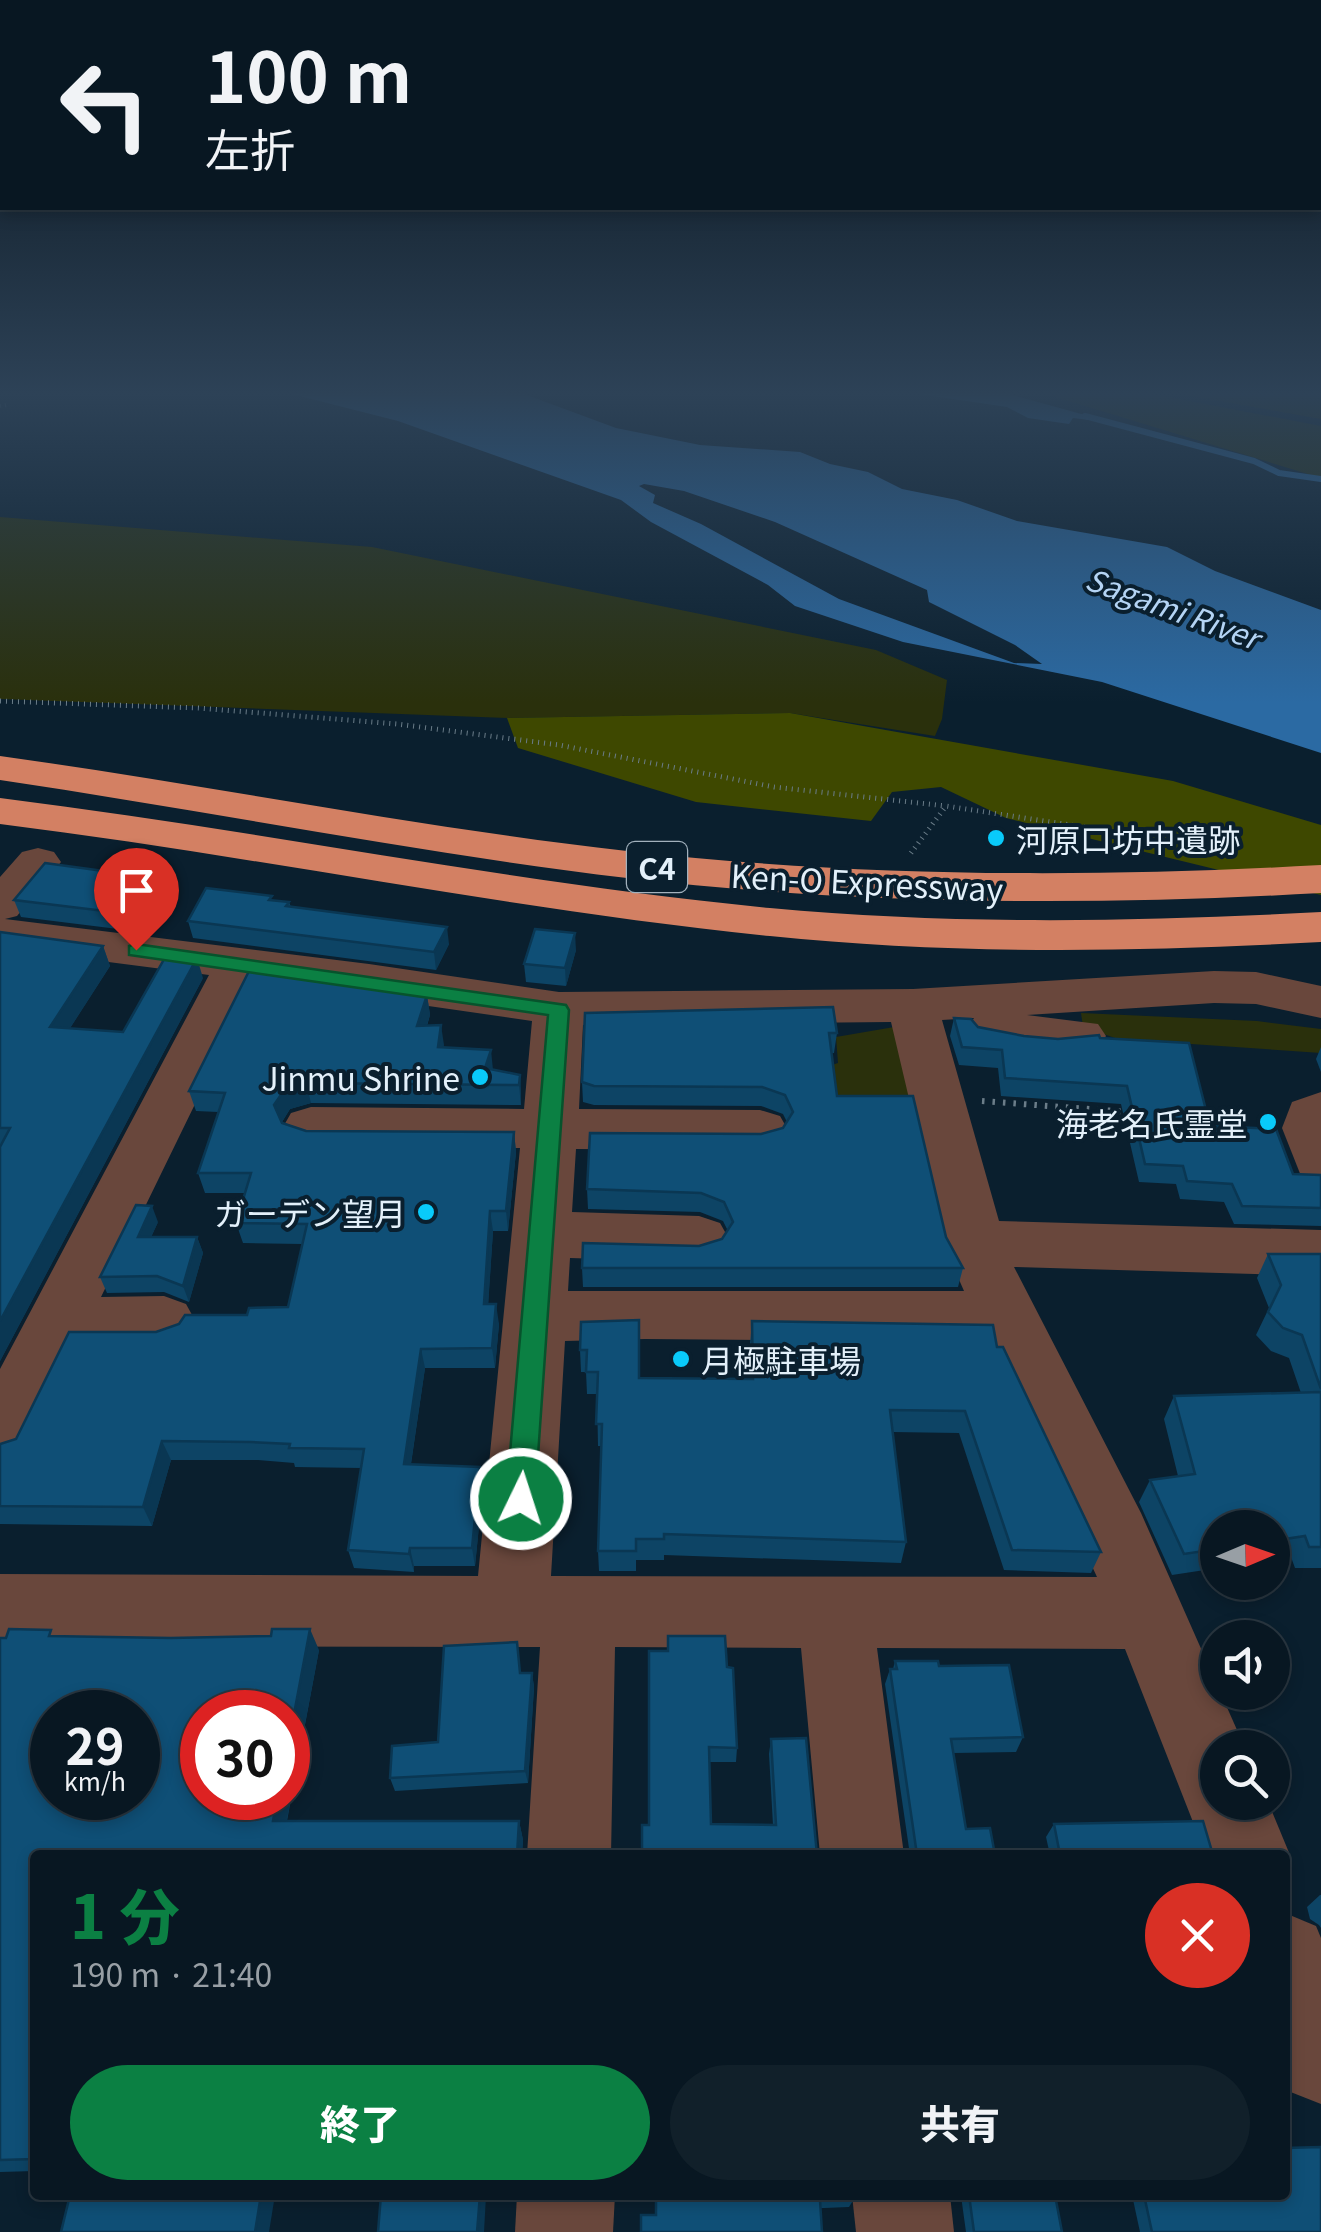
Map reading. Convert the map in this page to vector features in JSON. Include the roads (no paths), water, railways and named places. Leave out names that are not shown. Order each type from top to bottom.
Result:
[{"type":"highway","name":"Ken-O Expressway","points":[[0,768],[532,852],[757,876],[882,886],[1008,890],[1126,889],[1321,879]]},
{"type":"highway","name":"Ken-O Expressway","points":[[0,812],[771,922],[878,930],[1074,936],[1321,926]]},
{"type":"street","points":[[0,906],[38,862]]},
{"type":"street","points":[[0,933],[559,1010],[998,1015],[1228,988],[1296,994],[1321,1002]]},
{"type":"street","points":[[0,1435],[238,964]]},
{"type":"street","points":[[559,1010],[535,1316],[546,1610],[569,1850]]},
{"type":"street","points":[[929,1015],[934,1098],[973,1242],[1116,1536],[1200,1736]]},
{"type":"street","points":[[998,1015],[1080,1036]]},
{"type":"street","points":[[1321,1111],[1311,1116],[1310,1128],[1321,1161]]},
{"type":"street","points":[[311,1127],[760,1130]]},
{"type":"street","points":[[540,1234],[700,1238]]},
{"type":"street","points":[[973,1242],[1321,1253]]},
{"type":"street","points":[[535,1316],[1007,1317]]},
{"type":"street","points":[[57,1323],[164,1322]]},
{"type":"street","points":[[0,1610],[1149,1613]]},
{"type":"street","points":[[834,1613],[861,1850]]},
{"type":"street","points":[[1234,1820],[1246,1850]]},
{"type":"street","points":[[1290,1971],[1321,2058]]},
{"type":"street","points":[[564,2232],[566,2200]]},
{"type":"street","points":[[901,2200],[905,2232]]},
{"type":"water","name":"Sagami River","points":[[607,495],[655,495],[653,503],[701,524],[839,599],[1014,663],[1042,664],[1015,645],[929,602],[927,590],[775,522],[696,495],[933,495],[1017,521],[1167,547],[1215,571],[1321,610],[1321,753],[1102,682],[903,642],[795,606],[768,585],[651,522],[621,500]]},
{"type":"place","name":"河原口坊中遺跡","points":[[996,838]]},
{"type":"place","name":"Jinmu Shrine","points":[[480,1077]]},
{"type":"place","name":"海老名氏霊堂","points":[[1268,1122]]},
{"type":"place","name":"ガーデン望月","points":[[426,1212]]},
{"type":"place","name":"月極駐車場","points":[[681,1359]]}]
